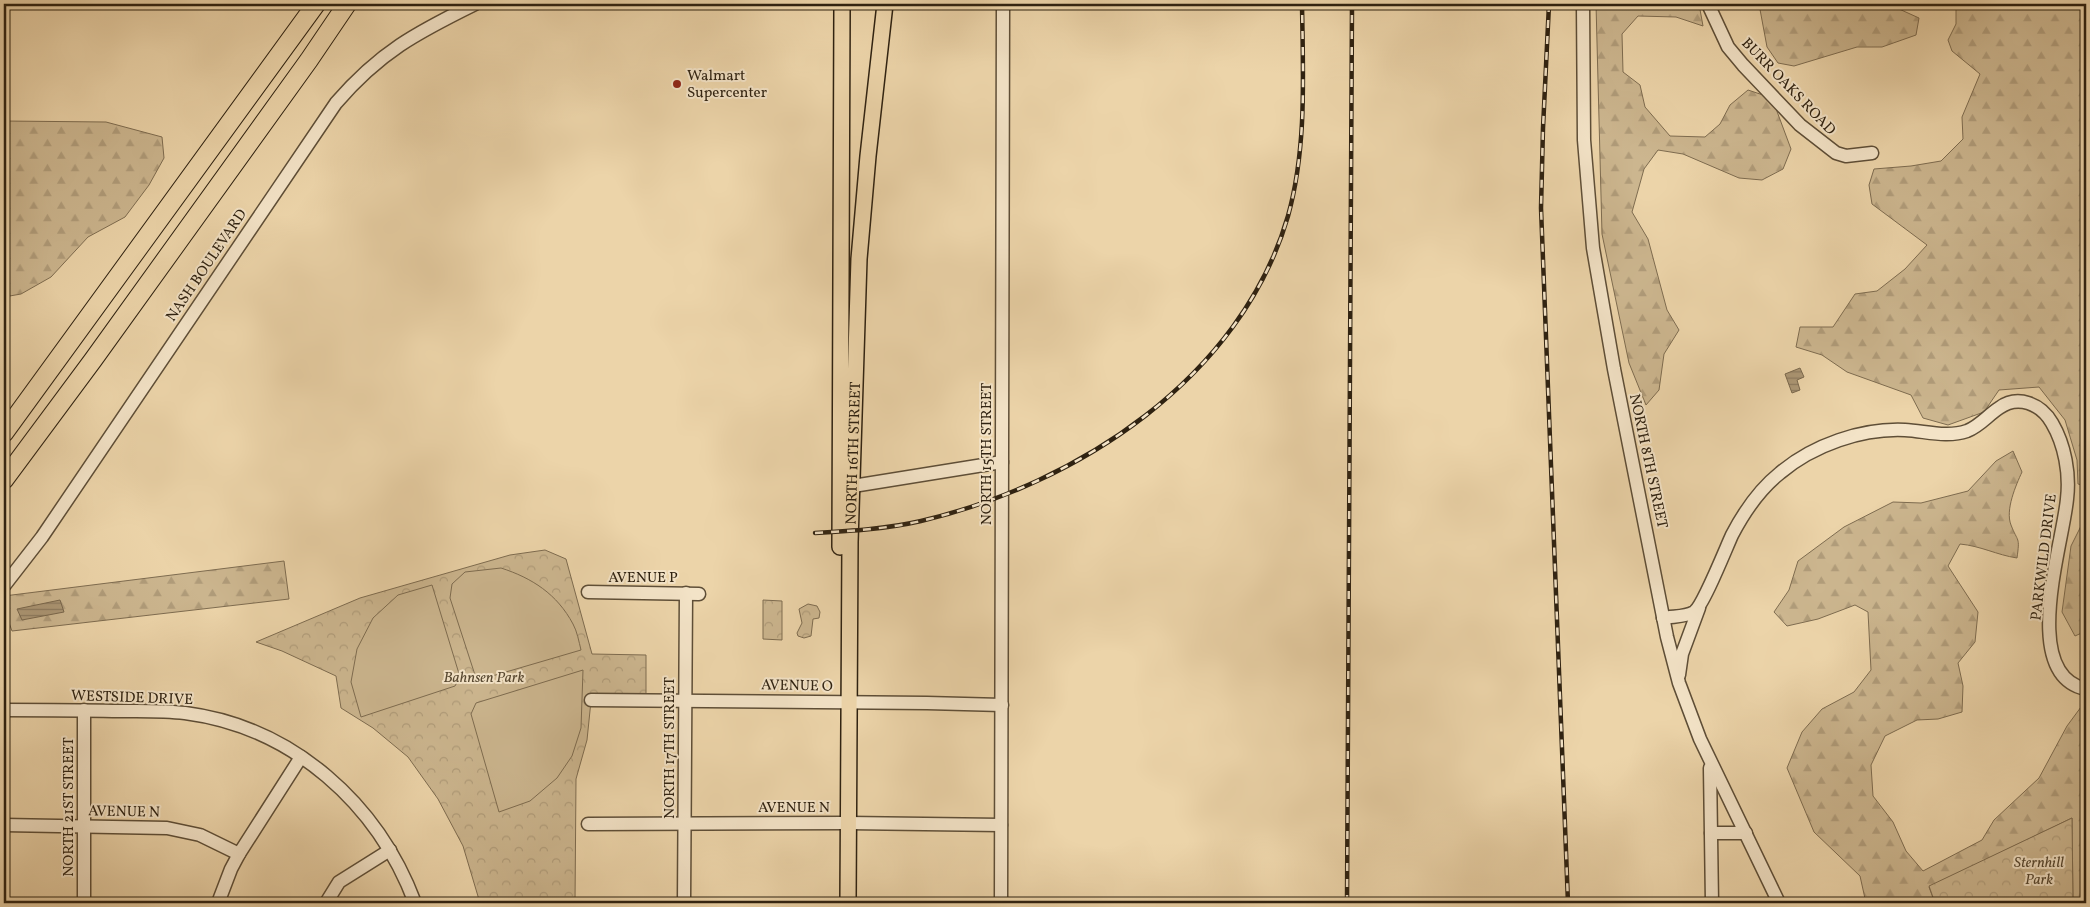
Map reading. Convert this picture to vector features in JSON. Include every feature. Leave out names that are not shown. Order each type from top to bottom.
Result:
[{"type":"highway","points":[[4,433],[316,4]]},
{"type":"highway","points":[[4,480],[280,100],[347,4]]},
{"type":"main road","name":"NORTH 16TH STREET","points":[[838,903],[843,823],[844,702],[842,4]]},
{"type":"main road","name":"NORTH 16TH STREET","points":[[844,702],[853,486],[859,259],[885,4]]},
{"type":"main road","name":"NORTH 16TH STREET","points":[[843,823],[848,903]]},
{"type":"street","name":"NASH BOULEVARD","points":[[4,586],[42,538],[336,103],[372,65],[398,46],[424,29],[475,4]]},
{"type":"street","name":"NORTH 15TH STREET","points":[[1001,903],[1003,4]]},
{"type":"street","name":"NORTH 8TH STREET","points":[[1583,4],[1584,140],[1593,248],[1614,369],[1663,618],[1679,683],[1710,763],[1746,833],[1778,903]]},
{"type":"street","name":"BURR OAKS ROAD","points":[[1708,4],[1721,34],[1732,52],[1800,124],[1836,153],[1846,156],[1872,153]]},
{"type":"street","name":"PARKWILD DRIVE","points":[[1679,683],[1682,654],[1699,608],[1733,533],[1766,486],[1781,472],[1812,452],[1844,439],[1874,432],[1904,430],[1956,434],[1976,427],[2003,405],[2010,402],[2026,402],[2040,408],[2046,415],[2058,436],[2064,456],[2068,498],[2050,600],[2051,643],[2053,657],[2060,673],[2071,683],[2086,689]]},
{"type":"street","points":[[853,486],[1002,462]]},
{"type":"street","name":"AVENUE P","points":[[588,592],[692,593]]},
{"type":"street","name":"NORTH 17TH STREET","points":[[684,903],[685,701],[692,593]]},
{"type":"street","points":[[1663,618],[1686,615],[1699,608]]},
{"type":"street","name":"AVENUE O","points":[[591,700],[1002,705]]},
{"type":"street","name":"WESTSIDE DRIVE","points":[[4,710],[159,711],[212,718],[270,738],[301,757],[338,785],[357,804],[390,850],[405,877],[415,903]]},
{"type":"street","name":"NORTH 21ST STREET","points":[[84,710],[84,903]]},
{"type":"street","points":[[218,903],[225,882],[239,854],[301,757]]},
{"type":"street","points":[[1710,763],[1712,903]]},
{"type":"street","name":"AVENUE N","points":[[588,824],[843,823],[1001,825]]},
{"type":"street","name":"AVENUE N","points":[[4,825],[155,827],[184,831],[207,838],[239,854]]},
{"type":"street","points":[[1711,833],[1746,833]]},
{"type":"street","points":[[326,903],[339,882],[390,850]]},
{"type":"green space","points":[[1596,4],[1699,4],[1703,26],[1676,17],[1638,16],[1622,34],[1623,72],[1640,85],[1645,107],[1670,136],[1705,137],[1720,124],[1730,105],[1748,90],[1772,98],[1791,149],[1783,169],[1762,180],[1739,178],[1683,154],[1658,150],[1644,169],[1632,212],[1648,239],[1667,310],[1679,330],[1664,354],[1659,390],[1646,405],[1629,363],[1602,234]]},
{"type":"green space","points":[[1759,4],[1888,4],[1919,18],[1916,35],[1882,47],[1857,47],[1794,66],[1778,63],[1767,47]]},
{"type":"green space","points":[[1956,4],[2086,4],[2086,486],[2078,484],[2077,460],[2065,420],[2039,387],[1999,390],[1984,412],[1948,425],[1923,418],[1911,395],[1847,372],[1822,355],[1796,347],[1800,327],[1833,327],[1855,294],[1877,291],[1905,269],[1927,245],[1872,204],[1869,185],[1874,169],[1941,161],[1963,139],[1962,117],[1980,74],[1952,51],[1948,40],[1956,24]]},
{"type":"green space","points":[[4,121],[106,122],[162,137],[164,158],[149,185],[125,217],[88,237],[51,277],[21,294],[4,297]]},
{"type":"green space","points":[[2013,451],[2022,472],[2009,512],[2011,525],[2018,543],[2017,558],[1960,544],[1948,566],[1978,612],[1975,642],[1958,663],[1963,686],[1962,712],[1938,719],[1917,720],[1885,736],[1871,765],[1873,796],[1893,822],[1906,851],[1923,871],[1982,840],[1994,820],[2039,778],[2067,726],[2081,707],[2086,705],[2086,903],[2073,903],[2072,818],[1929,887],[1935,903],[1866,903],[1860,876],[1814,832],[1787,768],[1802,732],[1822,709],[1854,692],[1871,670],[1868,612],[1855,605],[1818,619],[1787,626],[1774,612],[1789,590],[1798,561],[1844,527],[1893,502],[1921,503],[1968,491],[1996,461]]},
{"type":"green space","points":[[2082,524],[2086,524],[2086,631],[2075,636],[2062,612],[2071,546]]},
{"type":"green space","name":"Bahnsen Park","points":[[545,550],[566,559],[592,654],[646,655],[646,701],[591,701],[587,740],[576,779],[575,903],[480,903],[463,846],[438,799],[408,757],[373,728],[341,708],[336,676],[282,651],[256,642],[360,598],[510,555]]},
{"type":"green space","points":[[284,561],[289,599],[12,631],[4,609],[4,596]]},
{"type":"green space","points":[[501,568],[543,588],[559,604],[573,624],[581,650],[482,679],[475,675],[450,598],[452,584],[465,572]]},
{"type":"green space","points":[[432,585],[460,677],[455,686],[361,717],[351,682],[357,649],[373,618],[398,595]]},
{"type":"green space","points":[[763,600],[782,601],[782,640],[763,639]]},
{"type":"green space","points":[[808,604],[817,606],[820,612],[819,618],[813,619],[811,636],[804,638],[798,636],[797,633],[802,623],[799,609]]},
{"type":"green space","points":[[583,670],[581,728],[572,756],[557,778],[530,801],[499,812],[471,714],[476,703]]},
{"type":"green space","name":"Sternhill Park","points":[[2072,818],[2073,903],[1935,903],[1929,886]]},
{"type":"shaded area","points":[[1800,368],[1804,377],[1797,380],[1800,390],[1792,393],[1785,374]]},
{"type":"shaded area","points":[[60,600],[64,612],[22,620],[17,609]]},
{"type":"railway","points":[[815,533],[882,528],[921,521],[980,504],[1038,481],[1094,451],[1146,415],[1193,374],[1233,327],[1265,274],[1288,216],[1294,190],[1301,137],[1303,84],[1302,4]]},
{"type":"railway","points":[[1347,903],[1352,4]]},
{"type":"railway","points":[[1549,4],[1541,208],[1568,903]]},
{"type":"place","name":"Walmart Supercenter","points":[[677,84]]}]
